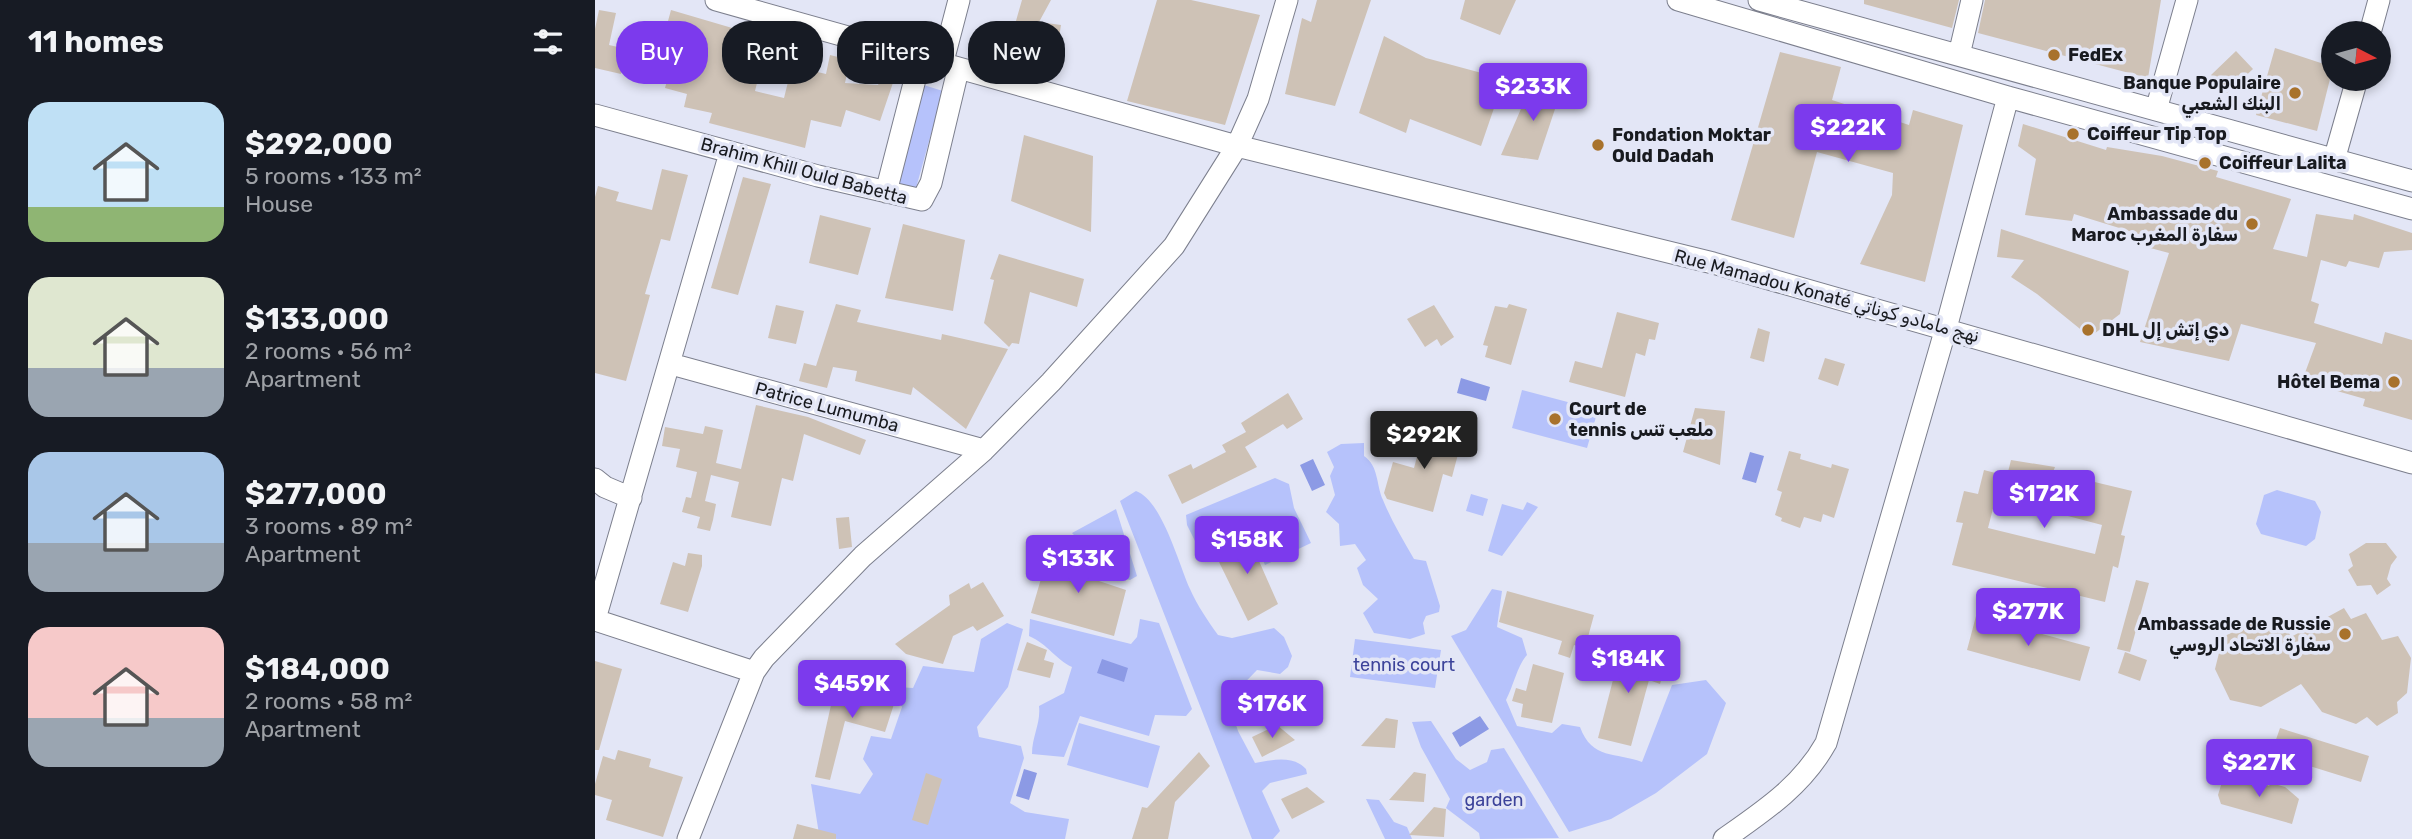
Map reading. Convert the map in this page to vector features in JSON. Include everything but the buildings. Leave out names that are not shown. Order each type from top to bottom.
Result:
[{"type":"street","name":"Rue Mamadou Konaté نهج مامادو كوناتي","points":[[716,0],[837,36]]},
{"type":"street","points":[[954,41],[960,0]]},
{"type":"street","points":[[688,839],[754,672],[863,556],[984,450],[1051,382],[1174,246],[1237,146],[1258,99],[1287,0]]},
{"type":"street","points":[[1678,0],[2008,97],[2412,209]]},
{"type":"street","points":[[1759,0],[1789,4],[1959,55],[2412,181]]},
{"type":"street","points":[[1959,55],[1972,0]]},
{"type":"street","points":[[2156,110],[2187,0]]},
{"type":"street","points":[[2373,21],[2379,0]]},
{"type":"street","points":[[1782,30],[1789,4]]},
{"type":"street","name":"Rue Mamadou Konaté نهج مامادو كوناتي","points":[[954,69],[1158,122],[1237,146],[1713,263],[2412,463]]},
{"type":"street","points":[[885,192],[914,84]]},
{"type":"street","name":"Brahim Khill Ould Babetta","points":[[595,115],[918,201],[926,198],[947,84]]},
{"type":"street","points":[[2334,160],[2354,91]]},
{"type":"street","points":[[1724,839],[1796,785],[1813,766],[1826,743],[1946,328],[2008,97]]},
{"type":"street","points":[[730,153],[595,620],[754,672]]},
{"type":"street","name":"Patrice Lumumba","points":[[671,364],[984,450]]},
{"type":"street","points":[[595,479],[605,487],[631,498]]},
{"type":"green space","points":[[917,84],[943,91],[916,188],[891,182]]},
{"type":"green space","name":"Court de tennis ملعب تنس","points":[[1522,390],[1598,410],[1587,448],[1512,428]]},
{"type":"green space","points":[[1364,443],[1364,456],[1375,470],[1386,507],[1414,559],[1426,561],[1440,606],[1439,612],[1426,616],[1423,623],[1425,634],[1410,639],[1374,633],[1363,613],[1378,599],[1363,585],[1357,568],[1366,560],[1355,544],[1340,546],[1339,524],[1326,512],[1335,495],[1330,476],[1334,467],[1327,452],[1341,444]]},
{"type":"green space","points":[[1275,478],[1289,484],[1294,508],[1311,543],[1265,565],[1246,523],[1221,536],[1226,552],[1205,561],[1187,525],[1186,515]]},
{"type":"green space","points":[[2277,490],[2315,501],[2321,512],[2315,539],[2306,546],[2261,534],[2256,524],[2264,495]]},
{"type":"green space","points":[[1136,491],[1154,507],[1162,520],[1193,595],[1218,635],[1232,638],[1274,628],[1284,637],[1292,656],[1288,667],[1280,674],[1257,670],[1228,700],[1238,731],[1255,763],[1289,760],[1306,769],[1307,774],[1270,783],[1262,791],[1280,831],[1273,839],[1252,839],[1120,501]]},
{"type":"green space","points":[[1471,494],[1488,499],[1483,516],[1466,511]]},
{"type":"green space","points":[[1527,502],[1538,507],[1502,556],[1488,551],[1502,504],[1523,510]]},
{"type":"green space","points":[[1116,509],[1137,576],[1130,580],[1109,575],[1112,567],[1104,556],[1088,550],[1072,533]]},
{"type":"green space","points":[[1492,589],[1502,591],[1497,627],[1522,638],[1527,655],[1506,700],[1517,726],[1552,733],[1562,724],[1580,727],[1585,738],[1598,750],[1642,762],[1672,685],[1706,680],[1726,703],[1707,754],[1656,793],[1611,819],[1569,832],[1451,636],[1466,630]]},
{"type":"green space","points":[[1030,619],[1131,644],[1137,637],[1140,619],[1159,623],[1192,709],[1186,716],[1155,715],[1149,736],[1080,716],[1064,757],[1032,754],[1039,706],[1064,693],[1072,667],[1029,636]]},
{"type":"green space","points":[[1007,623],[1023,629],[1008,687],[977,727],[979,737],[1021,746],[1024,758],[1010,803],[1025,812],[1069,819],[1065,839],[837,839],[819,834],[811,784],[860,794],[873,774],[863,759],[871,736],[891,739],[902,707],[895,696],[897,687],[913,688],[923,666],[974,672],[981,639]]},
{"type":"green space","name":"tennis court","points":[[1355,639],[1441,650],[1435,688],[1350,677]]},
{"type":"green space","name":"garden","points":[[1431,721],[1456,759],[1470,770],[1487,762],[1491,750],[1504,748],[1559,838],[1480,839],[1479,833],[1446,808],[1450,799],[1421,747],[1412,722]]},
{"type":"green space","points":[[1079,723],[1160,746],[1148,788],[1067,765]]},
{"type":"green space","points":[[1366,799],[1379,800],[1394,822],[1407,827],[1412,839],[1385,839]]},
{"type":"shaded area","points":[[1461,378],[1490,387],[1486,401],[1457,393]]},
{"type":"shaded area","points":[[1750,452],[1764,456],[1756,483],[1742,479]]},
{"type":"shaded area","points":[[1313,459],[1325,485],[1312,491],[1300,465]]},
{"type":"shaded area","points":[[1102,659],[1128,668],[1124,682],[1097,673]]},
{"type":"shaded area","points":[[1480,716],[1489,729],[1460,747],[1452,733]]},
{"type":"shaded area","points":[[1024,769],[1037,773],[1029,800],[1016,796]]},
{"type":"place","name":"FedEx","points":[[2054,55]]},
{"type":"place","name":"Banque Populaire البنك الشعبي","points":[[2295,93]]},
{"type":"place","name":"Coiffeur Tip Top","points":[[2073,134]]},
{"type":"place","name":"Fondation Moktar Ould Dadah","points":[[1598,145]]},
{"type":"place","name":"Coiffeur Lalita","points":[[2205,163]]},
{"type":"place","name":"Ambassade du Maroc سفارة المغرب","points":[[2252,224]]},
{"type":"place","name":"DHL دي إتش إل","points":[[2088,330]]},
{"type":"place","name":"Hôtel Bema","points":[[2394,382]]},
{"type":"place","name":"Court de tennis ملعب تنس","points":[[1555,419]]},
{"type":"place","name":"Ambassade de Russie سفارة الاتحاد الروسي","points":[[2345,634]]}]
